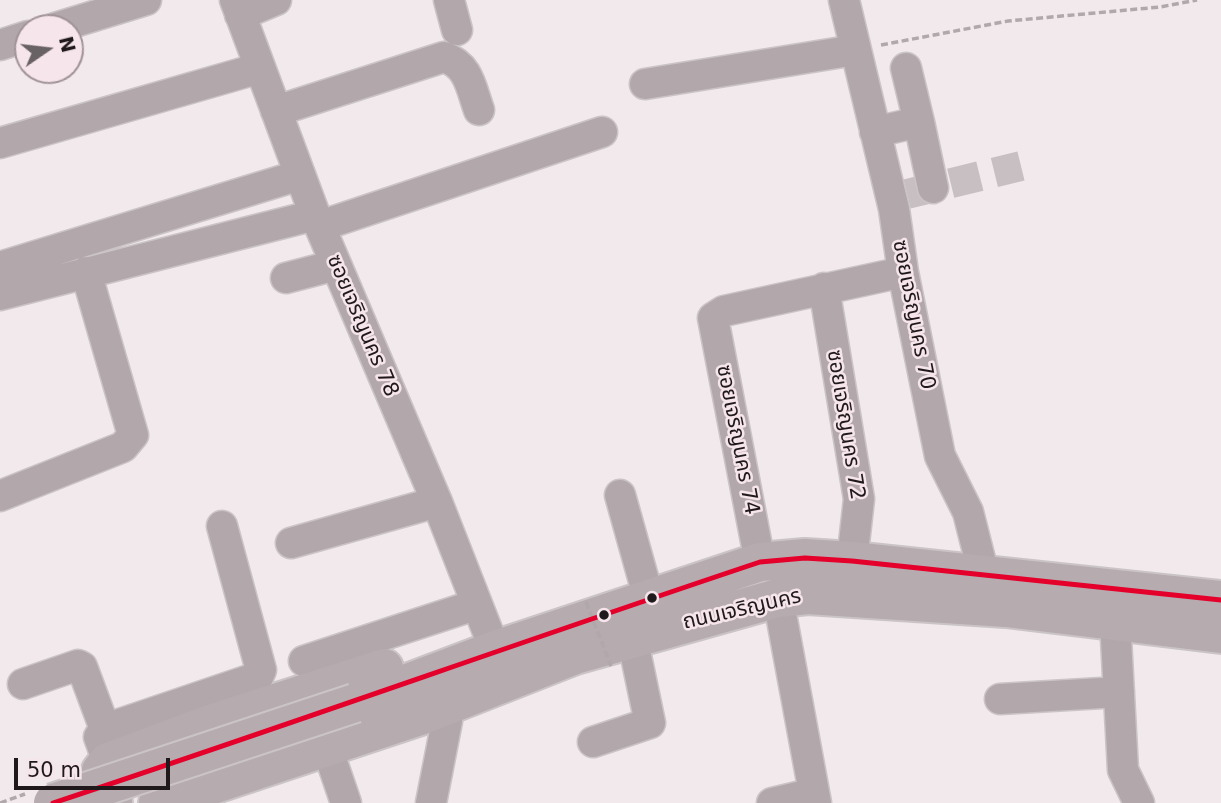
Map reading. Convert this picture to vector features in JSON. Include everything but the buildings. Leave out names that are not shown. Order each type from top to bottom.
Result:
[{"type":"main road","name":"ถนนเจริญนคร","points":[[359,719],[479,656],[760,562],[804,558],[852,561],[1221,600]]},
{"type":"main road","name":"ถนนเจริญนคร","points":[[359,719],[452,711],[575,656],[622,652],[778,597],[808,595],[927,603],[1115,620],[1221,634]]},
{"type":"main road","points":[[113,803],[101,771],[107,746],[213,723],[400,663],[479,656]]},
{"type":"main road","points":[[208,803],[332,762],[452,711]]},
{"type":"main road","points":[[53,803],[359,719]]},
{"type":"main road","points":[[158,803],[359,719]]},
{"type":"street","points":[[84,19],[146,0]]},
{"type":"street","points":[[238,7],[276,0]]},
{"type":"street","points":[[449,0],[457,30]]},
{"type":"street","name":"ซอยเจริญนคร 70","points":[[844,0],[875,132],[910,193],[903,272],[940,456],[968,512],[984,575]]},
{"type":"street","name":"ซอยเจริญนคร 78","points":[[238,7],[317,221],[437,502],[475,605],[479,656]]},
{"type":"street","points":[[645,84],[855,50]]},
{"type":"street","points":[[276,111],[444,57],[456,61],[464,68],[479,110]]},
{"type":"street","points":[[0,143],[260,68]]},
{"type":"street","points":[[906,68],[919,122],[910,193]]},
{"type":"street","points":[[875,132],[919,122]]},
{"type":"street","points":[[0,295],[86,272],[317,221],[602,132]]},
{"type":"street","points":[[0,267],[300,175]]},
{"type":"street","points":[[286,278],[336,265]]},
{"type":"street","points":[[0,496],[123,447],[132,435],[86,272]]},
{"type":"street","points":[[824,288],[903,272]]},
{"type":"street","name":"ซอยเจริญนคร 74","points":[[760,562],[713,318],[724,311],[824,288]]},
{"type":"street","name":"ซอยเจริญนคร 72","points":[[824,288],[859,499],[852,561]]},
{"type":"street","points":[[620,495],[649,599]]},
{"type":"street","points":[[291,543],[437,502]]},
{"type":"street","points":[[23,684],[78,665],[82,667],[107,746],[258,677],[261,661],[222,526]]},
{"type":"street","points":[[772,803],[815,798],[778,597]]},
{"type":"street","points":[[304,661],[475,605]]},
{"type":"street","points":[[1115,620],[1124,771],[1139,803]]},
{"type":"street","points":[[593,742],[650,723],[622,652]]},
{"type":"street","points":[[1000,699],[1119,692]]},
{"type":"street","points":[[431,803],[452,711]]},
{"type":"street","points":[[332,762],[346,803]]},
{"type":"path","points":[[855,50],[1008,21],[1160,7],[1198,0]]},
{"type":"path","points":[[586,602],[622,652]]},
{"type":"tunnel","points":[[907,194],[1021,166]]},
{"type":"transit line","points":[[53,803],[760,562],[805,558],[852,561],[1221,600]]}]
